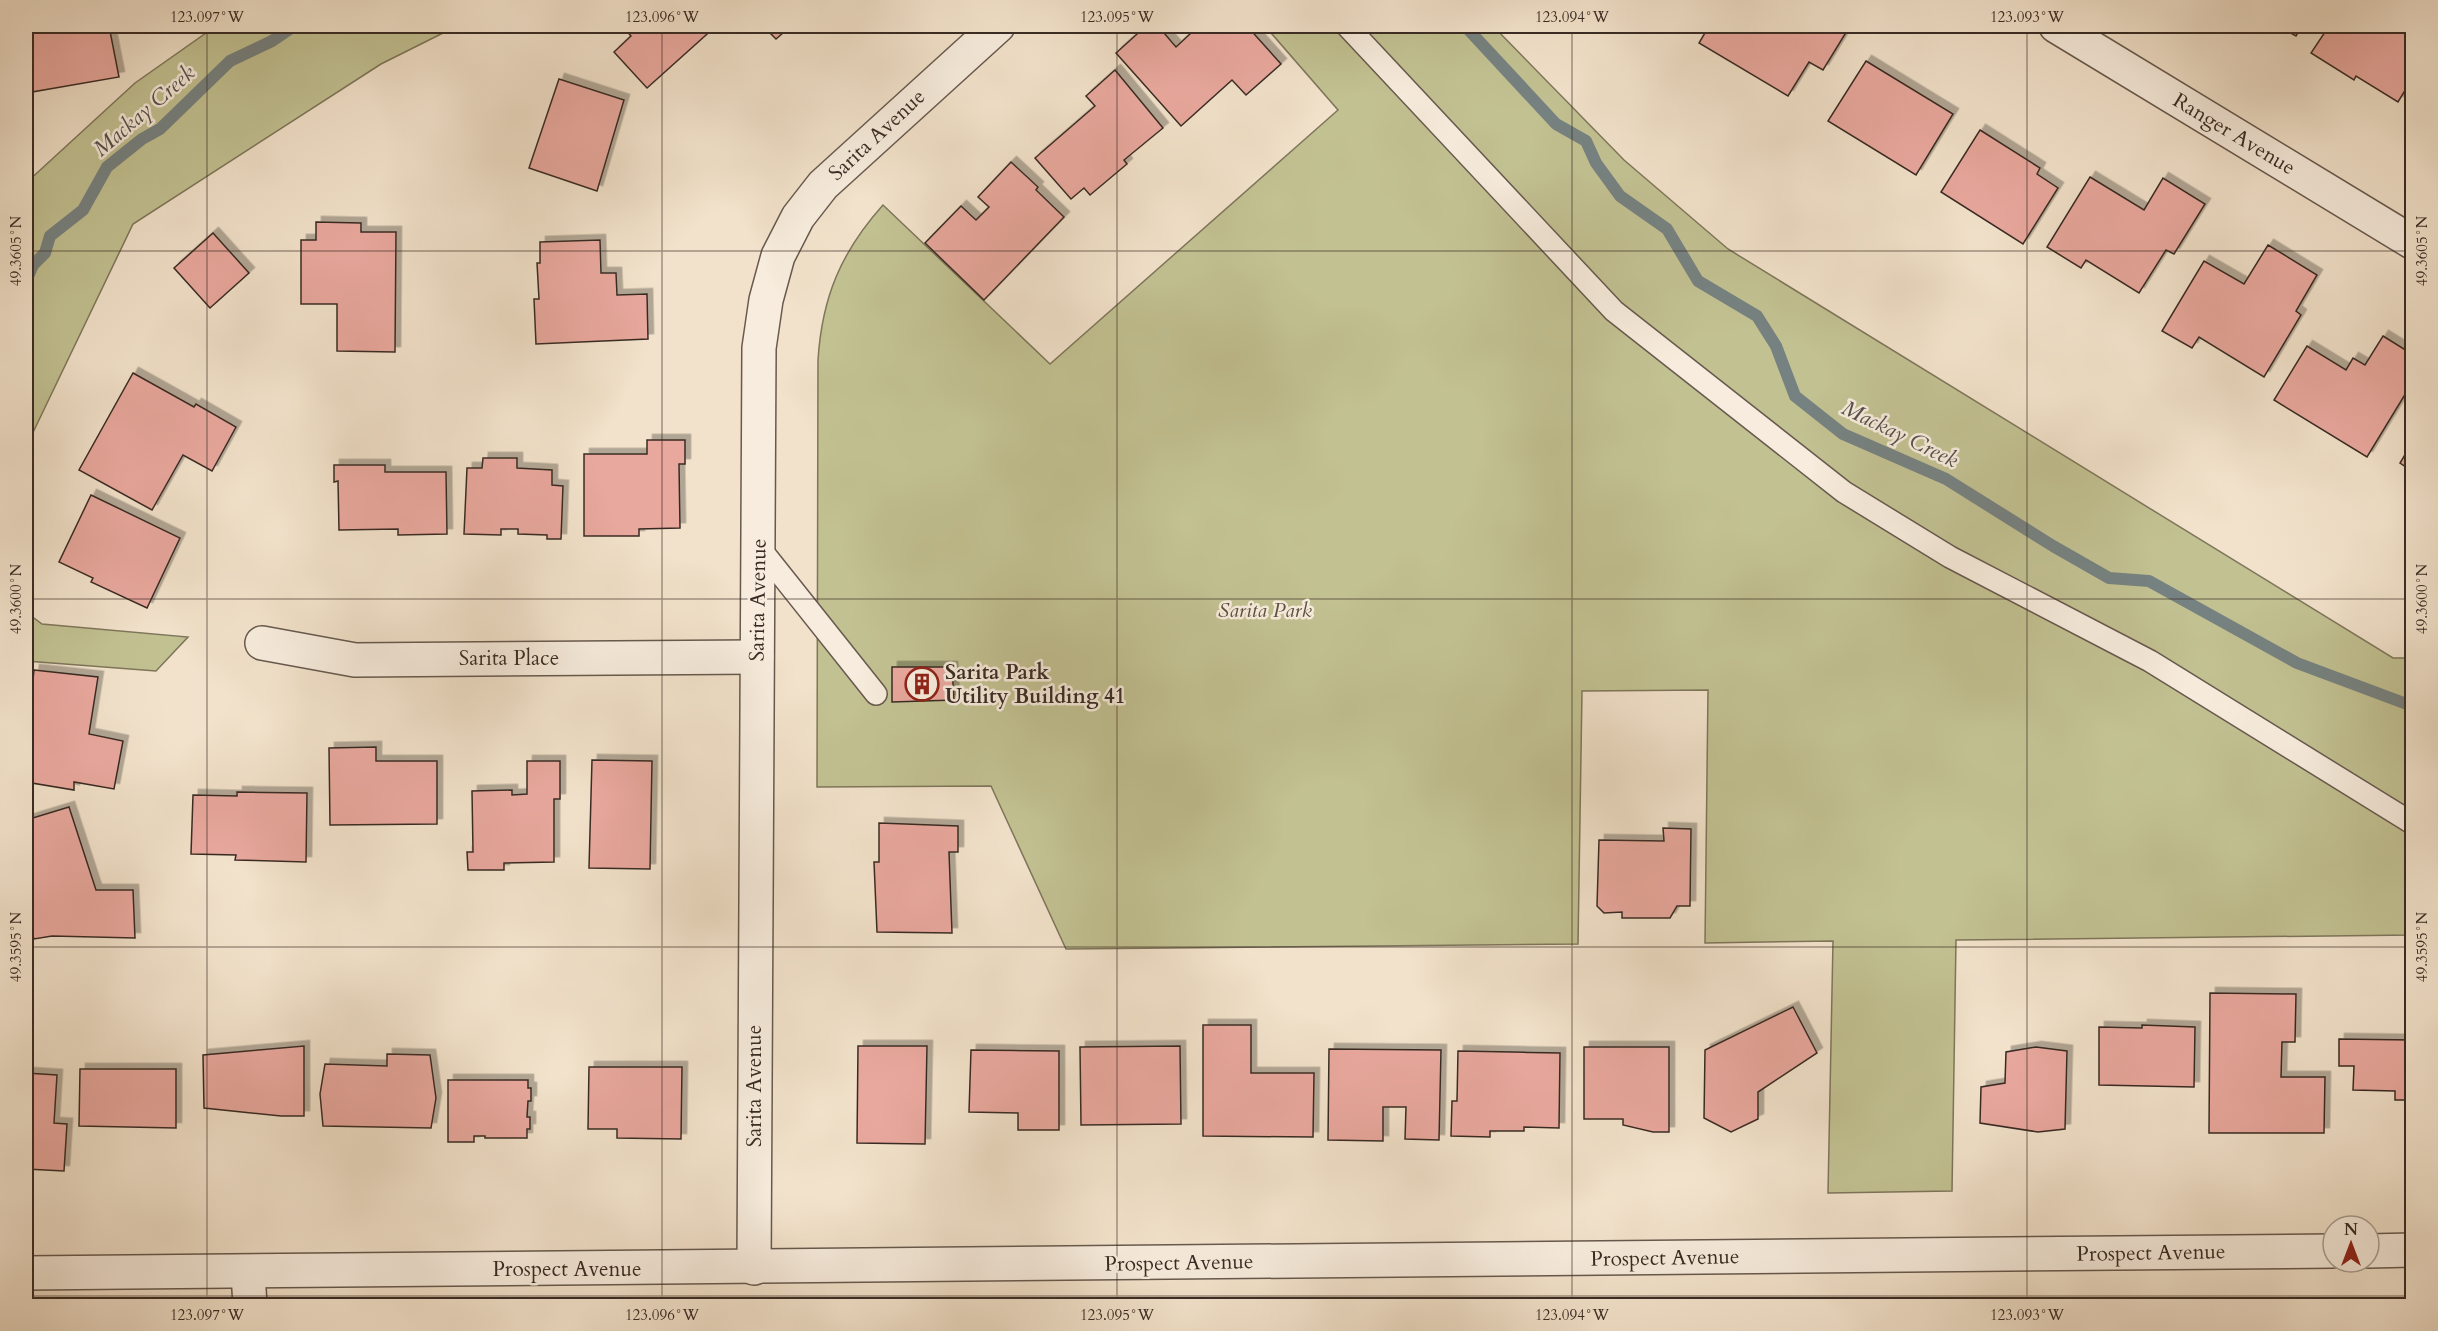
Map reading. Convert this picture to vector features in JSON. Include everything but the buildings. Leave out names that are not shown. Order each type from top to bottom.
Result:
[{"type":"street","name":"Sarita Avenue","points":[[754,1268],[759,348],[766,300],[778,256],[798,218],[823,185],[998,26]]},
{"type":"street","name":"Ranger Avenue","points":[[2056,26],[2412,242]]},
{"type":"street","name":"Sarita Place","points":[[262,643],[355,660],[757,657]]},
{"type":"street","points":[[2381,1251],[2412,1250]]},
{"type":"street","name":"Prospect Avenue","points":[[26,1273],[754,1268],[2321,1251]]},
{"type":"street","points":[[248,1272],[250,1305]]},
{"type":"lane","points":[[1347,26],[1614,312],[1844,492],[1950,557],[2150,661],[2412,823]]},
{"type":"lane","points":[[759,547],[876,694]]},
{"type":"green space","points":[[216,26],[457,26],[381,64],[133,224],[26,447],[26,183],[135,83]]},
{"type":"green space","name":"Sarita Park","points":[[1265,26],[1493,26],[1624,160],[1728,249],[2393,658],[2412,658],[2412,935],[1956,940],[1952,1191],[1828,1193],[1833,941],[1705,943],[1708,690],[1582,691],[1578,944],[1066,949],[991,786],[817,787],[818,360],[820,337],[829,296],[845,258],[883,205],[1050,364],[1338,110]]},
{"type":"green space","points":[[26,612],[42,624],[188,637],[156,671],[26,661]]},
{"type":"waterway","name":"Mackay Creek","points":[[26,281],[33,265],[45,253],[50,236],[83,210],[107,167],[142,139],[160,129],[230,61],[272,41],[294,26]]},
{"type":"waterway","name":"Mackay Creek","points":[[1465,26],[1556,124],[1586,141],[1596,163],[1620,196],[1667,229],[1698,281],[1757,316],[1776,346],[1795,396],[1843,434],[1946,479],[2109,578],[2149,581],[2297,663],[2412,706]]},
{"type":"place","name":"Sarita Park Utility Building 41","points":[[922,684]]}]
